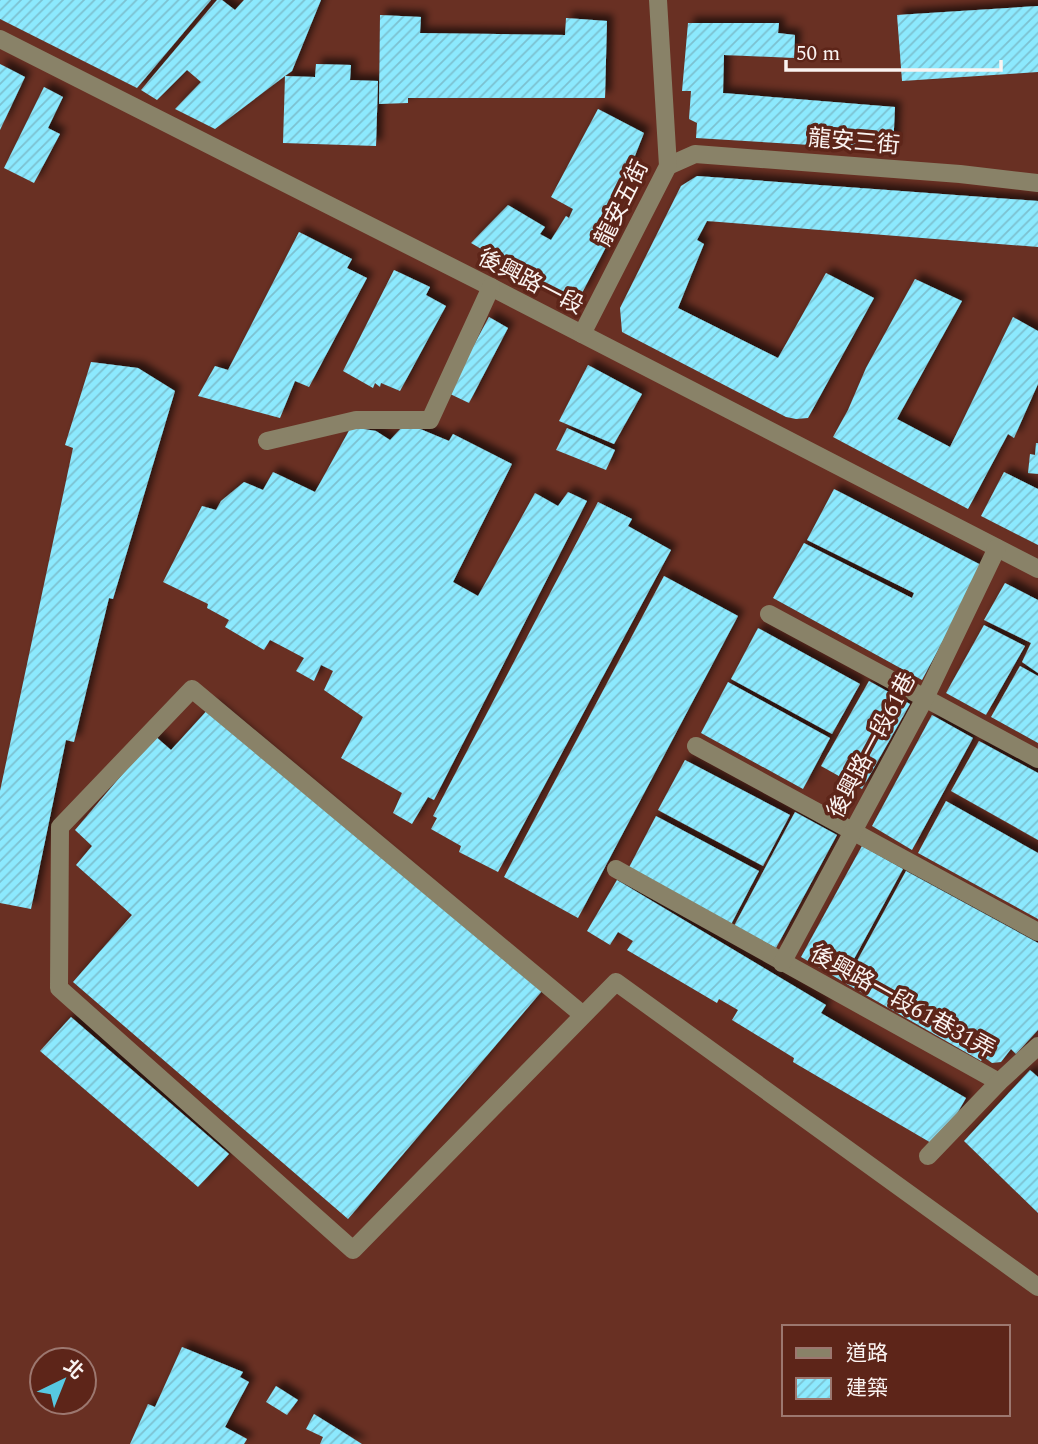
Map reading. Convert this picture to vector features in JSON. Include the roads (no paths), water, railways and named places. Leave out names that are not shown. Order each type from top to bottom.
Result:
[{"type":"street","name":"龍安五街","points":[[582,334],[668,166],[658,0]]},
{"type":"street","name":"後興路一段","points":[[0,39],[491,287],[1038,569]]},
{"type":"street","name":"龍安三街","points":[[668,166],[695,153],[1038,183]]},
{"type":"street","points":[[267,441],[356,420],[430,420],[491,287]]},
{"type":"street","name":"後興路一段61巷","points":[[782,963],[925,698],[997,548]]},
{"type":"street","points":[[769,614],[1038,759]]},
{"type":"street","points":[[583,1015],[192,689],[60,827],[59,988],[353,1250],[616,982],[1038,1287]]},
{"type":"street","points":[[696,746],[1038,932]]},
{"type":"street","name":"後興路一段61巷31弄","points":[[616,869],[999,1082]]},
{"type":"street","points":[[928,1156],[999,1082],[1036,1052]]}]
